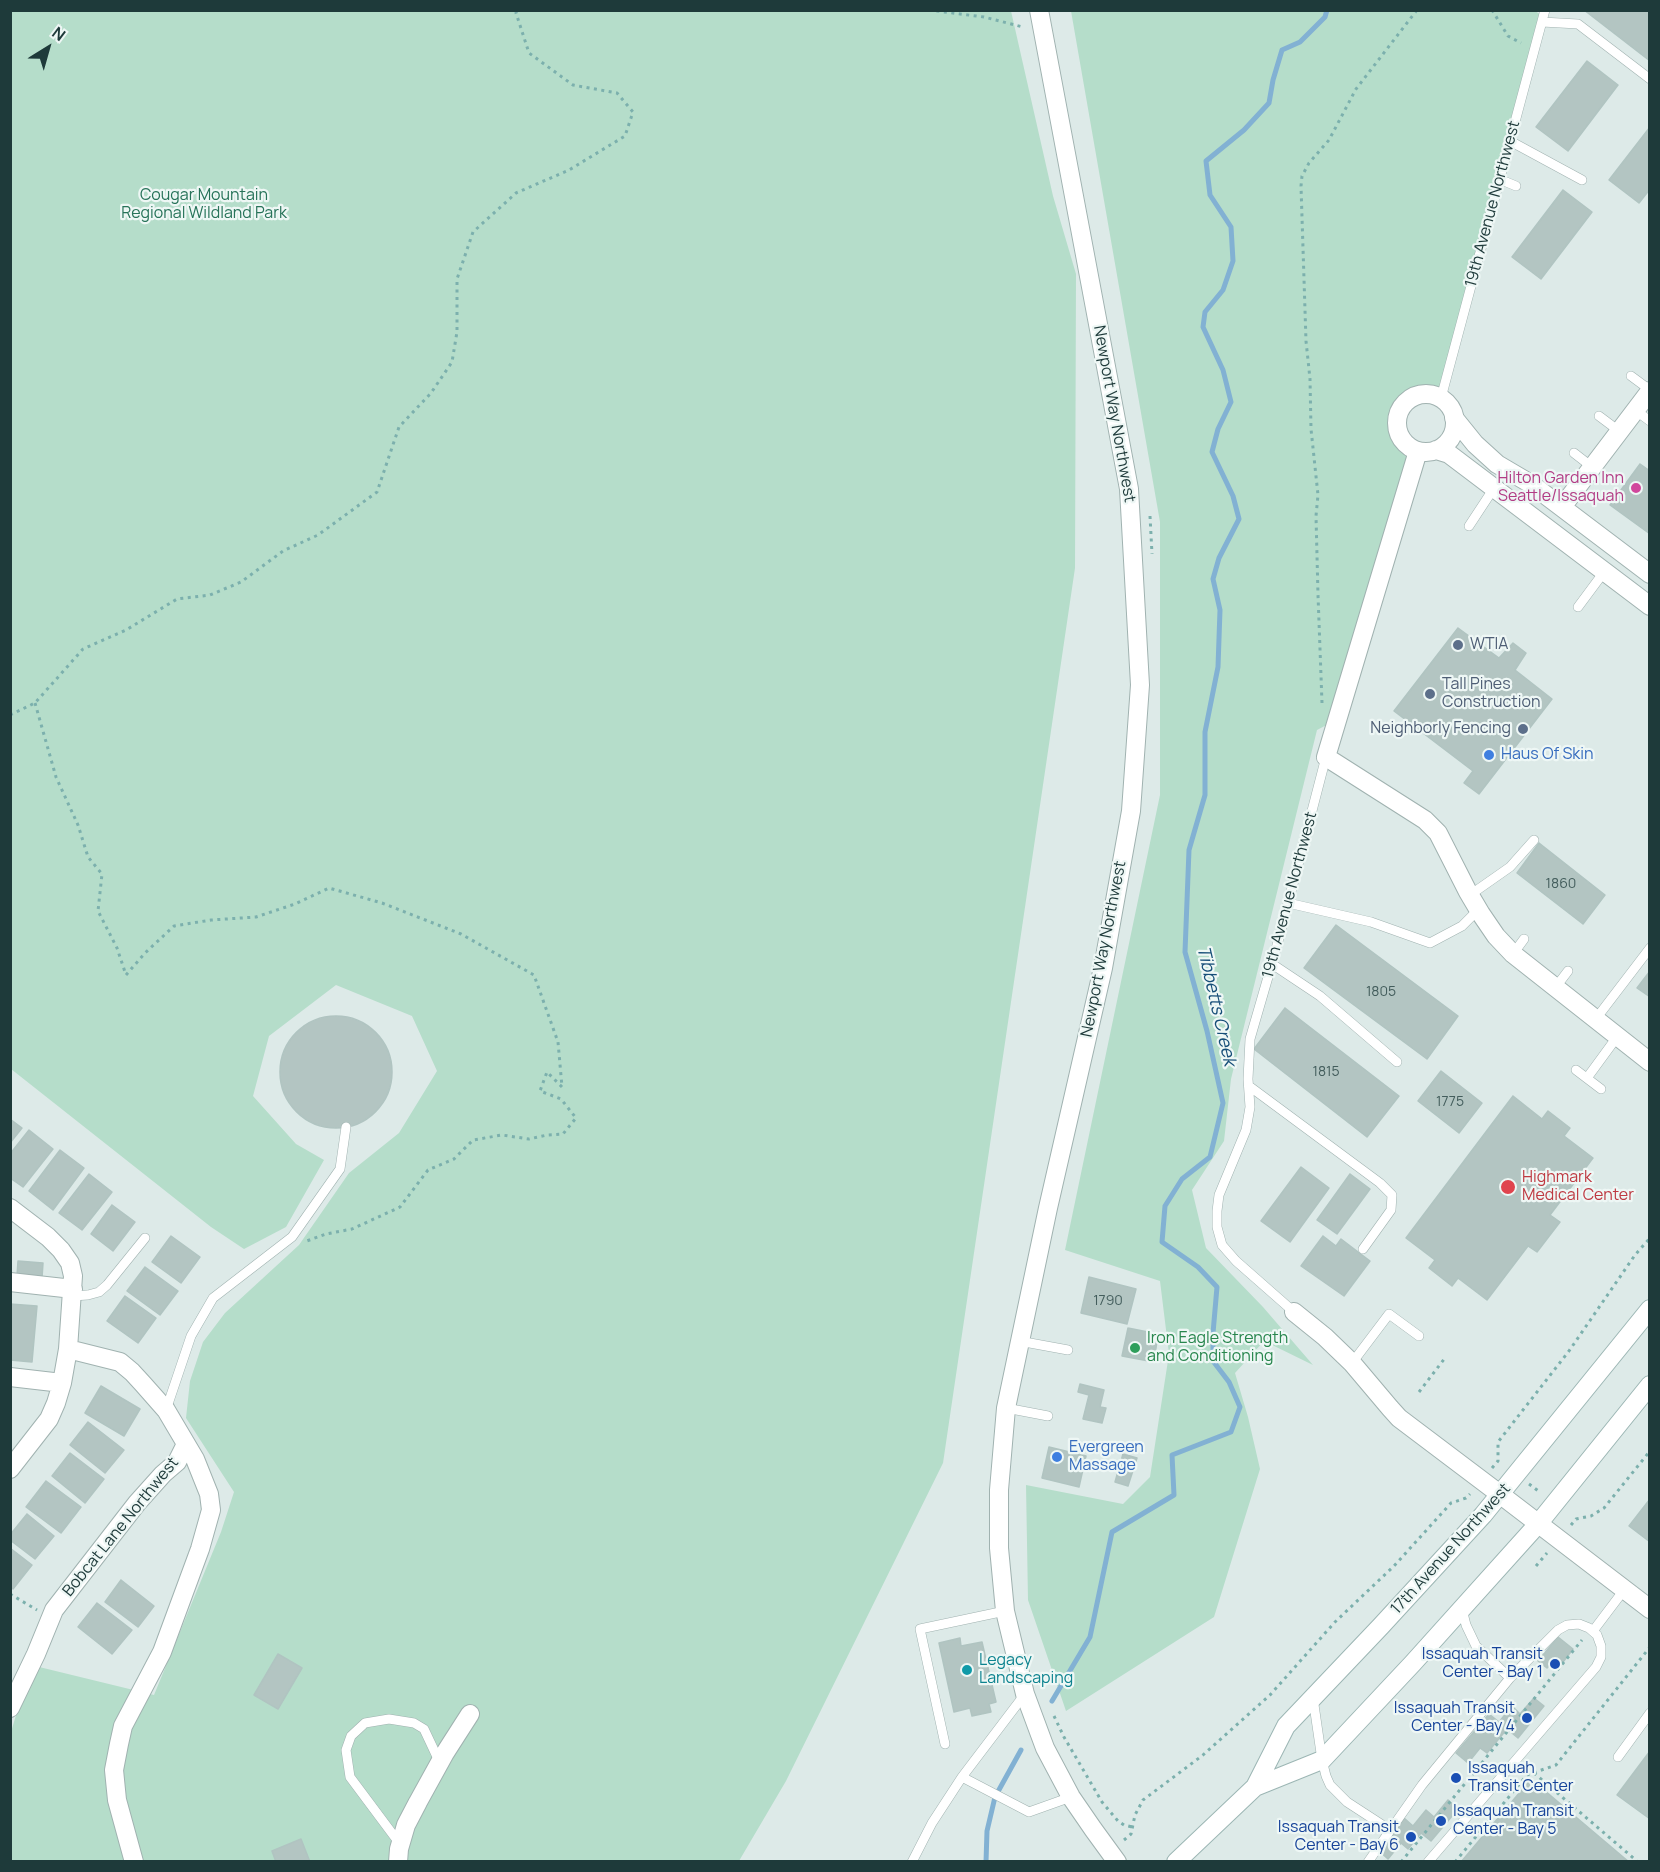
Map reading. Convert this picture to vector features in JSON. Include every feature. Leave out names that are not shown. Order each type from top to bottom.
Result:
[{"type":"street","name":"Newport Way Northwest","points":[[1039,10],[1129,489],[1140,685],[1131,811],[1103,968],[1050,1196],[1006,1407],[999,1490],[999,1548],[1005,1611],[1024,1694],[1045,1748],[1071,1797],[1117,1862]]},
{"type":"street","points":[[1562,507],[1650,390]]},
{"type":"street","points":[[1650,574],[1531,484],[1486,455],[1454,418],[1447,403],[1440,398],[1426,394],[1414,397],[1398,414],[1397,427],[1407,446],[1449,454],[1650,606]]},
{"type":"street","points":[[1427,451],[1443,447],[1453,434],[1454,418]]},
{"type":"street","name":"19th Avenue Northwest","points":[[1326,757],[1427,451]]},
{"type":"street","points":[[1326,757],[1425,820],[1438,833],[1474,903],[1496,936],[1518,947],[1555,988],[1650,1062]]},
{"type":"street","points":[[10,1208],[61,1250],[70,1263],[74,1276],[68,1349],[62,1383],[49,1419],[10,1469]]},
{"type":"street","points":[[10,1282],[73,1292]]},
{"type":"street","name":"17th Avenue Northwest","points":[[1176,1862],[1255,1787],[1286,1726],[1382,1626],[1501,1495],[1650,1310]]},
{"type":"street","points":[[1294,1312],[1352,1363],[1399,1418],[1650,1609]]},
{"type":"street","points":[[68,1349],[120,1362],[166,1410],[199,1468],[211,1510],[200,1549],[162,1652],[123,1726],[119,1744],[114,1770],[117,1800],[134,1862]]},
{"type":"street","points":[[10,1377],[62,1383]]},
{"type":"street","name":"17th Avenue Northwest","points":[[1255,1787],[1322,1760],[1538,1524],[1650,1385]]},
{"type":"street","name":"Bobcat Lane Northwest","points":[[10,1708],[54,1610],[137,1503],[177,1462],[186,1444]]},
{"type":"street","points":[[399,1853],[410,1817],[470,1714]]},
{"type":"lane","name":"19th Avenue Northwest","points":[[1440,398],[1545,10]]},
{"type":"lane","points":[[1542,22],[1578,24],[1650,79]]},
{"type":"lane","points":[[1510,141],[1582,180]]},
{"type":"lane","points":[[1499,179],[1516,186]]},
{"type":"lane","points":[[1631,376],[1650,390]]},
{"type":"lane","points":[[1635,410],[1650,421]]},
{"type":"lane","points":[[1599,416],[1619,431]]},
{"type":"lane","points":[[1574,453],[1592,467]]},
{"type":"lane","points":[[1469,526],[1494,488]]},
{"type":"lane","points":[[1578,607],[1605,572]]},
{"type":"lane","name":"19th Avenue Northwest","points":[[1294,1312],[1229,1253],[1222,1245],[1216,1227],[1219,1195],[1246,1130],[1250,1107],[1250,1039],[1326,757]]},
{"type":"lane","points":[[1288,903],[1371,922],[1430,943],[1462,926],[1474,903],[1534,840]]},
{"type":"lane","points":[[1595,1020],[1650,948]]},
{"type":"lane","points":[[1272,964],[1320,996],[1397,1062]]},
{"type":"lane","points":[[1555,988],[1568,971]]},
{"type":"lane","points":[[1587,1078],[1617,1037]]},
{"type":"lane","points":[[1576,1070],[1601,1089]]},
{"type":"lane","points":[[1249,1086],[1380,1183],[1392,1195],[1391,1210],[1363,1249]]},
{"type":"lane","points":[[166,1410],[191,1336],[213,1299],[292,1237],[340,1169],[346,1127]]},
{"type":"lane","points":[[73,1292],[88,1295],[99,1292],[108,1285],[145,1238]]},
{"type":"lane","points":[[1352,1363],[1389,1314],[1419,1336]]},
{"type":"lane","points":[[1019,1341],[1068,1350]]},
{"type":"lane","points":[[1006,1407],[1048,1416]]},
{"type":"lane","points":[[1593,1631],[1624,1590]]},
{"type":"lane","points":[[1462,1609],[1471,1639],[1485,1656],[1510,1678]]},
{"type":"lane","points":[[945,1744],[920,1629],[1005,1611]]},
{"type":"lane","points":[[1368,1862],[1422,1785],[1510,1678],[1558,1630],[1567,1625],[1579,1624],[1589,1628],[1597,1635],[1601,1646],[1601,1657],[1596,1667],[1428,1862]]},
{"type":"lane","points":[[912,1862],[932,1823],[962,1777],[1024,1694]]},
{"type":"lane","points":[[1313,1698],[1322,1760],[1330,1785],[1347,1802],[1390,1830]]},
{"type":"lane","points":[[1618,1757],[1650,1713]]},
{"type":"lane","points":[[399,1853],[350,1777],[345,1750],[351,1736],[365,1723],[389,1719],[414,1723],[424,1729],[440,1763]]},
{"type":"lane","points":[[962,1777],[1029,1812],[1071,1797]]},
{"type":"path","points":[[10,715],[35,703],[83,649],[126,630],[177,599],[210,595],[241,582],[283,551],[318,535],[377,492],[399,427],[431,393],[453,362],[457,332],[457,279],[473,232],[516,193],[569,171],[625,136],[633,112],[617,93],[573,85],[529,53],[517,10]]},
{"type":"path","points":[[929,10],[984,17],[1043,32]]},
{"type":"path","points":[[1338,719],[1323,714],[1316,516],[1318,495],[1311,429],[1300,186],[1306,169],[1329,140],[1356,89],[1417,10]]},
{"type":"path","points":[[1492,10],[1508,36],[1517,42],[1535,47]]},
{"type":"path","points":[[35,703],[56,777],[78,825],[88,856],[102,874],[98,911],[117,948],[126,975],[145,953],[174,926],[211,920],[256,917],[295,904],[329,888],[382,903],[461,934],[534,975],[558,1042],[562,1087],[547,1072],[540,1091],[561,1099],[576,1118],[563,1134],[529,1139],[502,1135],[473,1140],[454,1159],[428,1170],[400,1207],[352,1229],[326,1234],[304,1242]]},
{"type":"path","points":[[1650,1238],[1635,1255],[1569,1351],[1498,1442],[1497,1452],[1498,1461],[1576,1518],[1591,1516],[1604,1508],[1650,1450]]},
{"type":"path","points":[[1419,1392],[1445,1358]]},
{"type":"path","points":[[1131,1834],[1135,1815],[1143,1800],[1203,1755],[1270,1695],[1335,1622],[1394,1566],[1451,1503],[1466,1498]]},
{"type":"path","points":[[10,1594],[44,1614]]},
{"type":"path","points":[[1401,1862],[1584,1639]]},
{"type":"path","points":[[1455,1862],[1527,1775],[1556,1765],[1650,1647]]},
{"type":"path","points":[[1494,1748],[1499,1752]]},
{"type":"path","points":[[1523,1772],[1527,1775]]},
{"type":"path","points":[[1534,1773],[1638,1862]]},
{"type":"green space","name":"Cougar Mountain Regional Wildland Park","points":[[11,11],[1011,11],[1053,196],[1076,274],[1075,568],[943,1463],[786,1781],[739,1861],[11,1862],[11,1732],[31,1665],[154,1695],[221,1532],[234,1492],[186,1418],[190,1381],[203,1342],[225,1313],[299,1245],[349,1173],[399,1133],[437,1071],[412,1016],[336,985],[269,1036],[253,1096],[296,1144],[324,1160],[286,1227],[244,1249],[211,1227],[11,1069]]},
{"type":"green space","points":[[1071,11],[1535,11],[1543,16],[1441,398],[1426,394],[1414,397],[1401,408],[1398,414],[1397,427],[1400,436],[1413,449],[1338,719],[1317,730],[1231,1079],[1224,1141],[1192,1190],[1206,1248],[1263,1307],[1313,1365],[1264,1341],[1235,1373],[1260,1469],[1214,1617],[1066,1711],[1028,1600],[1026,1485],[1123,1504],[1150,1477],[1169,1354],[1160,1281],[1065,1250],[1160,795],[1160,522]]},
{"type":"building","points":[[1584,10],[1650,10],[1650,61]]},
{"type":"building","points":[[1587,61],[1618,85],[1568,151],[1536,127]]},
{"type":"building","points":[[1650,127],[1650,189],[1639,203],[1609,180]]},
{"type":"building","points":[[1563,190],[1592,212],[1541,279],[1512,257]]},
{"type":"building","name":"Hilton Garden Inn Seattle/Issaquah","points":[[1640,464],[1650,471],[1650,534],[1610,505]]},
{"type":"building","points":[[1458,628],[1499,658],[1513,643],[1526,653],[1515,670],[1552,699],[1479,794],[1464,783],[1473,771],[1394,711]]},
{"type":"building","points":[[1539,843],[1605,895],[1583,924],[1517,873]]},
{"type":"building","points":[[1336,925],[1458,1016],[1427,1059],[1304,968]]},
{"type":"building","points":[[1650,971],[1650,997],[1637,988]]},
{"type":"building","points":[[1285,1008],[1399,1096],[1367,1137],[1254,1049]]},
{"type":"building","points":[[336,1016],[357,1021],[375,1033],[387,1051],[392,1072],[387,1093],[375,1111],[357,1123],[336,1128],[315,1123],[297,1111],[285,1093],[280,1072],[285,1051],[297,1033],[315,1021]]},
{"type":"building","points":[[1441,1071],[1482,1103],[1459,1133],[1418,1101]]},
{"type":"building","name":"Highmark Medical Center","points":[[1513,1096],[1542,1119],[1548,1111],[1570,1128],[1564,1136],[1593,1158],[1550,1215],[1560,1222],[1537,1252],[1528,1246],[1487,1300],[1458,1278],[1452,1286],[1429,1268],[1435,1260],[1406,1238]]},
{"type":"building","points":[[10,1119],[22,1128],[10,1143]]},
{"type":"building","points":[[29,1130],[53,1149],[23,1187],[10,1178],[10,1154]]},
{"type":"building","points":[[60,1150],[84,1168],[53,1210],[29,1191]]},
{"type":"building","points":[[1301,1167],[1329,1188],[1290,1242],[1261,1221]]},
{"type":"building","points":[[89,1174],[112,1192],[82,1230],[59,1213]]},
{"type":"building","points":[[1350,1174],[1370,1189],[1337,1234],[1317,1220]]},
{"type":"building","points":[[112,1205],[135,1222],[113,1251],[91,1234]]},
{"type":"building","points":[[171,1236],[200,1257],[181,1283],[152,1262]]},
{"type":"building","points":[[1323,1236],[1336,1246],[1341,1239],[1370,1261],[1344,1296],[1301,1266]]},
{"type":"building","points":[[18,1261],[43,1263],[42,1278],[17,1276]]},
{"type":"building","points":[[145,1267],[178,1291],[160,1315],[127,1291]]},
{"type":"building","points":[[1089,1277],[1136,1289],[1127,1324],[1081,1313]]},
{"type":"building","points":[[125,1296],[156,1318],[138,1343],[107,1321]]},
{"type":"building","points":[[10,1304],[37,1306],[32,1362],[10,1360]]},
{"type":"building","points":[[1128,1328],[1158,1334],[1154,1362],[1122,1356]]},
{"type":"building","points":[[1080,1384],[1104,1390],[1100,1407],[1106,1408],[1102,1423],[1083,1419],[1089,1395],[1078,1392]]},
{"type":"building","points":[[101,1386],[140,1409],[124,1436],[85,1413]]},
{"type":"building","points":[[88,1422],[124,1450],[105,1473],[70,1445]]},
{"type":"building","points":[[1049,1447],[1086,1456],[1079,1487],[1042,1478]]},
{"type":"building","points":[[70,1453],[104,1479],[85,1503],[52,1476]]},
{"type":"building","points":[[1123,1454],[1137,1458],[1128,1486],[1115,1482]]},
{"type":"building","points":[[46,1481],[81,1507],[61,1533],[26,1507]]},
{"type":"building","points":[[1650,1499],[1650,1542],[1629,1526]]},
{"type":"building","points":[[27,1514],[54,1536],[35,1559],[10,1540],[10,1535]]},
{"type":"building","points":[[10,1548],[32,1565],[13,1589],[10,1587]]},
{"type":"building","points":[[121,1580],[154,1606],[138,1627],[105,1602]]},
{"type":"building","points":[[97,1603],[132,1630],[112,1654],[78,1627]]},
{"type":"building","points":[[1558,1637],[1573,1649],[1560,1666],[1554,1660],[1547,1668],[1538,1661]]},
{"type":"building","name":"Legacy Landscaping","points":[[960,1638],[961,1646],[982,1642],[996,1702],[989,1704],[991,1712],[972,1716],[970,1708],[954,1712],[939,1643]]},
{"type":"building","points":[[278,1654],[302,1668],[278,1709],[254,1695]]},
{"type":"building","points":[[1534,1698],[1544,1706],[1518,1738],[1507,1729],[1487,1753],[1480,1748],[1468,1763],[1456,1753],[1489,1714],[1499,1722],[1512,1706],[1520,1714]]},
{"type":"building","points":[[1650,1751],[1650,1819],[1617,1795]]},
{"type":"building","points":[[1531,1779],[1629,1862],[1461,1862]]},
{"type":"building","points":[[1448,1800],[1458,1809],[1431,1841],[1421,1833],[1408,1849],[1401,1843],[1388,1859],[1377,1849],[1404,1818],[1413,1826],[1426,1810],[1434,1817]]},
{"type":"building","points":[[301,1839],[310,1862],[276,1862],[272,1851]]},
{"type":"waterway","name":"Tibbetts Creek","points":[[1052,1701],[1090,1637],[1112,1532],[1174,1495],[1172,1455],[1231,1432],[1240,1407],[1229,1382],[1213,1361],[1217,1287],[1198,1267],[1162,1242],[1165,1206],[1182,1179],[1210,1157],[1223,1103],[1207,1031],[1185,952],[1189,850],[1205,795],[1205,732],[1218,667],[1220,610],[1213,579],[1219,558],[1239,519],[1233,496],[1212,452],[1218,429],[1231,402],[1223,370],[1203,327],[1205,312],[1223,290],[1233,261],[1231,227],[1210,195],[1206,161],[1244,130],[1269,103],[1282,50],[1300,42],[1325,17],[1327,10]]},
{"type":"waterway","name":"Tibbetts Creek","points":[[986,1862],[987,1831],[995,1797],[1021,1750]]},
{"type":"place","name":"Hilton Garden Inn Seattle/Issaquah","points":[[1636,488]]},
{"type":"place","name":"WTIA","points":[[1458,645]]},
{"type":"place","name":"Tall Pines Construction","points":[[1430,694]]},
{"type":"place","name":"Neighborly Fencing","points":[[1523,729]]},
{"type":"place","name":"Haus Of Skin","points":[[1489,755]]},
{"type":"place","name":"Highmark Medical Center","points":[[1508,1187]]},
{"type":"place","name":"Iron Eagle Strength and Conditioning","points":[[1135,1348]]},
{"type":"place","name":"Evergreen Massage","points":[[1057,1457]]},
{"type":"place","name":"Issaquah Transit Center - Bay 1","points":[[1555,1664]]},
{"type":"place","name":"Legacy Landscaping","points":[[967,1670]]},
{"type":"place","name":"Issaquah Transit Center - Bay 4","points":[[1527,1718]]},
{"type":"place","name":"Issaquah Transit Center","points":[[1456,1778]]},
{"type":"place","name":"Issaquah Transit Center - Bay 5","points":[[1441,1821]]},
{"type":"place","name":"Issaquah Transit Center - Bay 6","points":[[1411,1837]]}]
